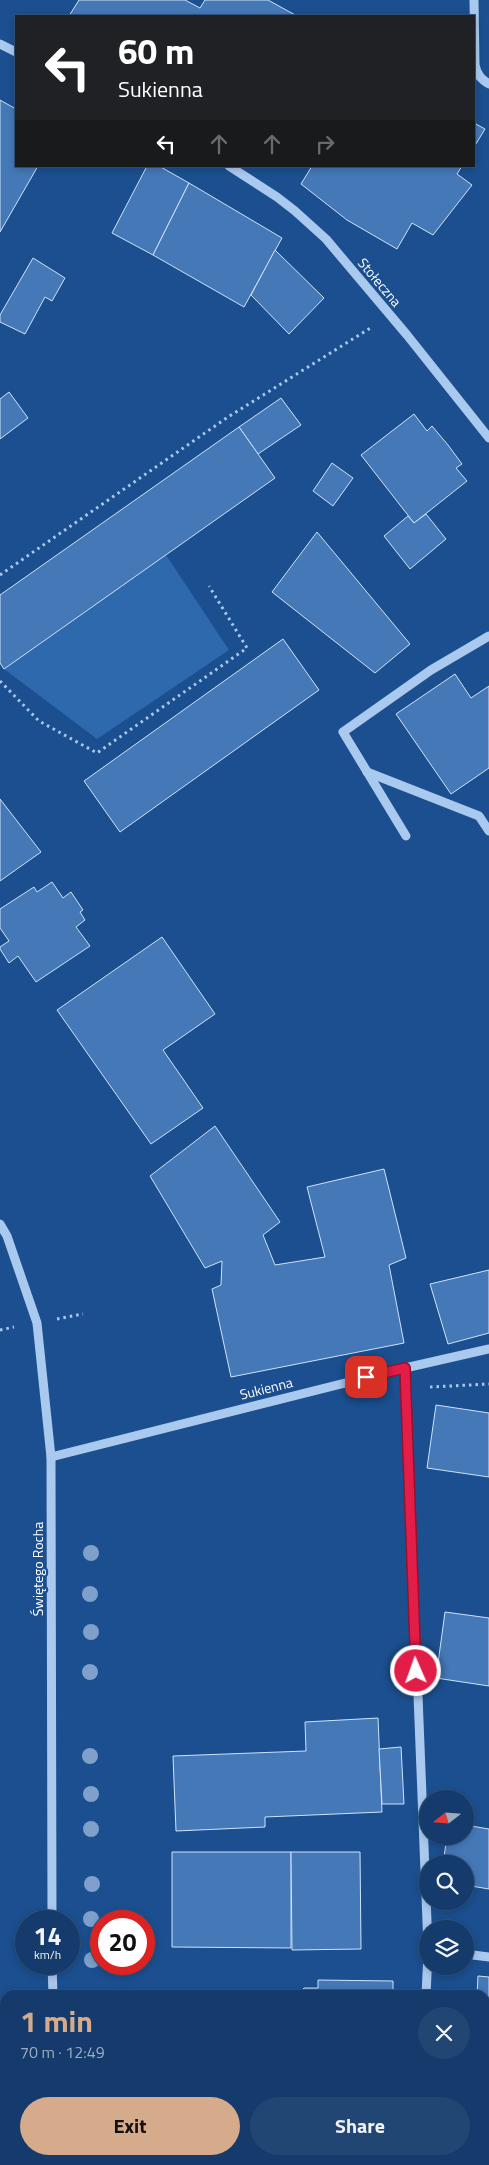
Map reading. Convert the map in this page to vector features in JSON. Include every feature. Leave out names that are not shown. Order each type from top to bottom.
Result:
[{"type":"street","points":[[474,0],[474,15]]},
{"type":"street","points":[[0,44],[15,52]]},
{"type":"street","points":[[475,66],[476,73],[489,84]]},
{"type":"street","name":"Stołeczna","points":[[231,167],[283,201],[326,239],[408,335],[489,438]]},
{"type":"street","points":[[406,836],[343,732],[431,670],[489,636]]},
{"type":"street","points":[[367,772],[479,816],[489,831]]},
{"type":"street","name":"Świętego Rocha","points":[[0,1224],[7,1236],[37,1324],[51,1457],[52,1910]]},
{"type":"street","name":"Sukienna","points":[[51,1457],[405,1368],[489,1349]]},
{"type":"street","points":[[405,1368],[427,1920]]},
{"type":"street","points":[[474,1955],[489,1957]]},
{"type":"street","points":[[52,1975],[53,1990]]},
{"type":"street","points":[[426,1990],[427,1975]]},
{"type":"path","points":[[0,576],[228,417],[373,327]]},
{"type":"path","points":[[0,681],[39,721],[97,753],[247,648],[209,586]]},
{"type":"path","points":[[405,1389],[489,1384]]},
{"type":"shaded area","points":[[166,555],[229,650],[97,739],[4,669]]},
{"type":"building","points":[[79,0],[185,0],[200,8],[205,0],[268,0],[295,15],[70,15]]},
{"type":"building","points":[[0,100],[15,108],[15,167],[37,167],[0,232]]},
{"type":"building","points":[[475,124],[485,129],[475,145]]},
{"type":"building","points":[[146,167],[161,167],[189,183],[153,255],[112,233]]},
{"type":"building","points":[[311,167],[461,167],[457,174],[472,185],[433,235],[412,223],[397,249],[347,220],[301,184]]},
{"type":"building","points":[[189,183],[282,238],[244,307],[153,255]]},
{"type":"building","points":[[275,250],[324,298],[289,334],[251,295]]},
{"type":"building","points":[[33,258],[65,278],[52,301],[45,297],[25,334],[0,322],[0,315]]},
{"type":"building","points":[[9,392],[28,418],[0,439],[0,399]]},
{"type":"building","points":[[281,398],[301,425],[258,454],[239,427]]},
{"type":"building","points":[[414,414],[427,431],[432,426],[448,445],[462,464],[456,468],[467,481],[414,523],[361,455]]},
{"type":"building","points":[[239,427],[275,478],[4,669],[0,663],[0,595]]},
{"type":"building","points":[[332,463],[353,478],[333,506],[313,491]]},
{"type":"building","points":[[426,514],[446,539],[410,569],[384,536],[408,516],[414,523]]},
{"type":"building","points":[[317,532],[410,644],[375,673],[272,592]]},
{"type":"building","points":[[283,639],[319,690],[120,832],[84,781]]},
{"type":"building","points":[[455,674],[471,698],[489,686],[489,768],[451,794],[396,714]]},
{"type":"building","points":[[0,799],[41,852],[0,881]]},
{"type":"building","points":[[52,882],[63,898],[71,892],[83,910],[80,912],[85,920],[76,927],[90,946],[36,982],[18,956],[9,963],[0,949],[9,941],[0,928],[0,909],[34,887],[37,892]]},
{"type":"building","points":[[162,937],[215,1014],[163,1050],[203,1108],[151,1144],[57,1010]]},
{"type":"building","points":[[215,1126],[280,1222],[263,1235],[275,1265],[325,1257],[307,1187],[384,1169],[406,1258],[389,1265],[404,1343],[231,1377],[212,1289],[221,1285],[222,1261],[205,1268],[150,1176]]},
{"type":"building","points":[[489,1270],[489,1333],[448,1344],[430,1284]]},
{"type":"building","points":[[436,1405],[489,1413],[489,1477],[427,1468]]},
{"type":"building","points":[[445,1612],[489,1618],[489,1686],[436,1678]]},
{"type":"building","points":[[378,1718],[382,1812],[265,1817],[265,1827],[176,1831],[173,1756],[306,1751],[305,1722]]},
{"type":"building","points":[[401,1747],[404,1804],[382,1804],[379,1749]]},
{"type":"building","points":[[474,1826],[489,1829],[489,1889],[474,1886],[474,1855],[444,1855],[446,1845],[474,1845]]},
{"type":"building","points":[[172,1852],[291,1852],[291,1948],[172,1947]]},
{"type":"building","points":[[291,1852],[360,1852],[361,1949],[292,1950]]},
{"type":"building","points":[[478,1976],[489,1977],[489,1990],[477,1990]]},
{"type":"building","points":[[318,1980],[393,1981],[393,1990],[302,1990],[304,1988],[318,1988]]},
{"type":"route","points":[[366,1377],[405,1368],[416,1671]]}]
